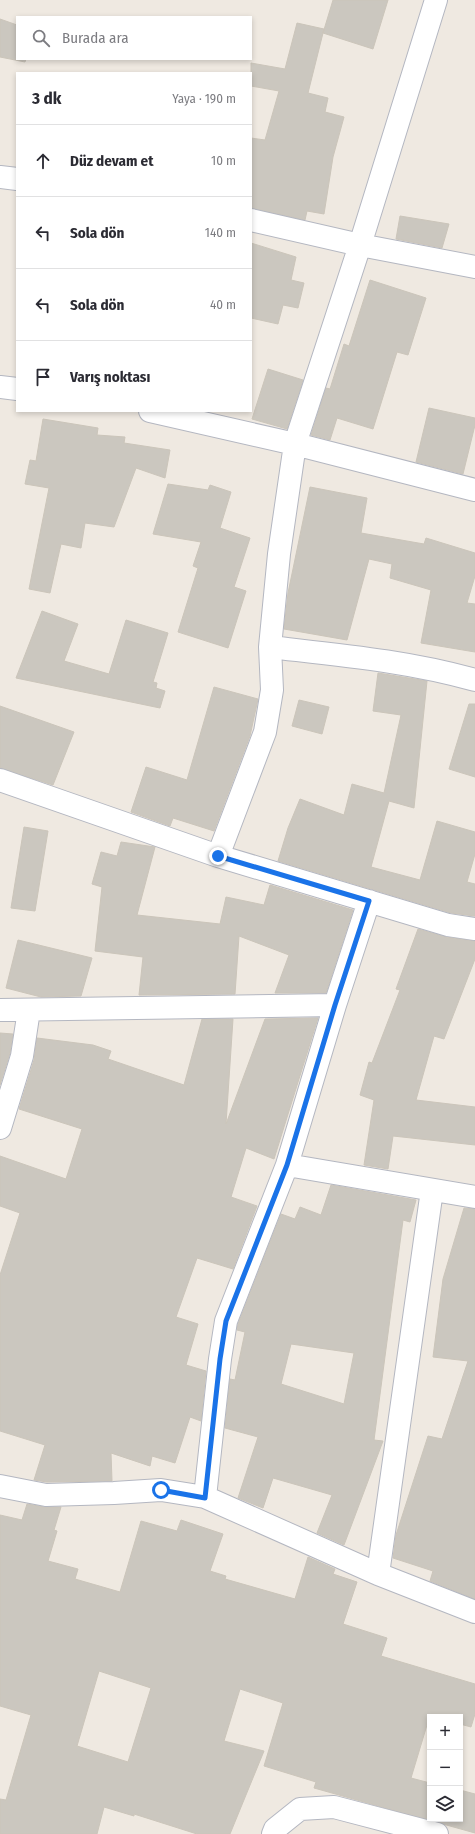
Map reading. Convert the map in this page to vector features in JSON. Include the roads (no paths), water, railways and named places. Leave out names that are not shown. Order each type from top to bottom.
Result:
[{"type":"street","points":[[218,856],[265,732],[272,690],[270,648],[279,554],[295,444],[360,245],[436,0]]},
{"type":"street","points":[[0,177],[16,179]]},
{"type":"street","points":[[252,220],[360,245],[475,266]]},
{"type":"street","points":[[0,387],[16,389]]},
{"type":"street","points":[[154,412],[295,444],[475,490]]},
{"type":"street","points":[[270,648],[368,658],[444,671],[475,680]]},
{"type":"street","points":[[0,780],[218,856],[448,925],[475,929]]},
{"type":"street","points":[[205,1498],[220,1359],[226,1321],[287,1165],[335,1005],[369,901]]},
{"type":"street","points":[[0,1010],[335,1005]]},
{"type":"street","points":[[0,1128],[22,1056],[29,1010]]},
{"type":"street","points":[[287,1165],[475,1197]]},
{"type":"street","points":[[378,1574],[432,1190]]},
{"type":"street","points":[[0,1486],[46,1495],[161,1490],[205,1498],[378,1574],[475,1612]]},
{"type":"street","points":[[273,1834],[275,1829],[300,1809],[334,1807],[438,1834]]}]
